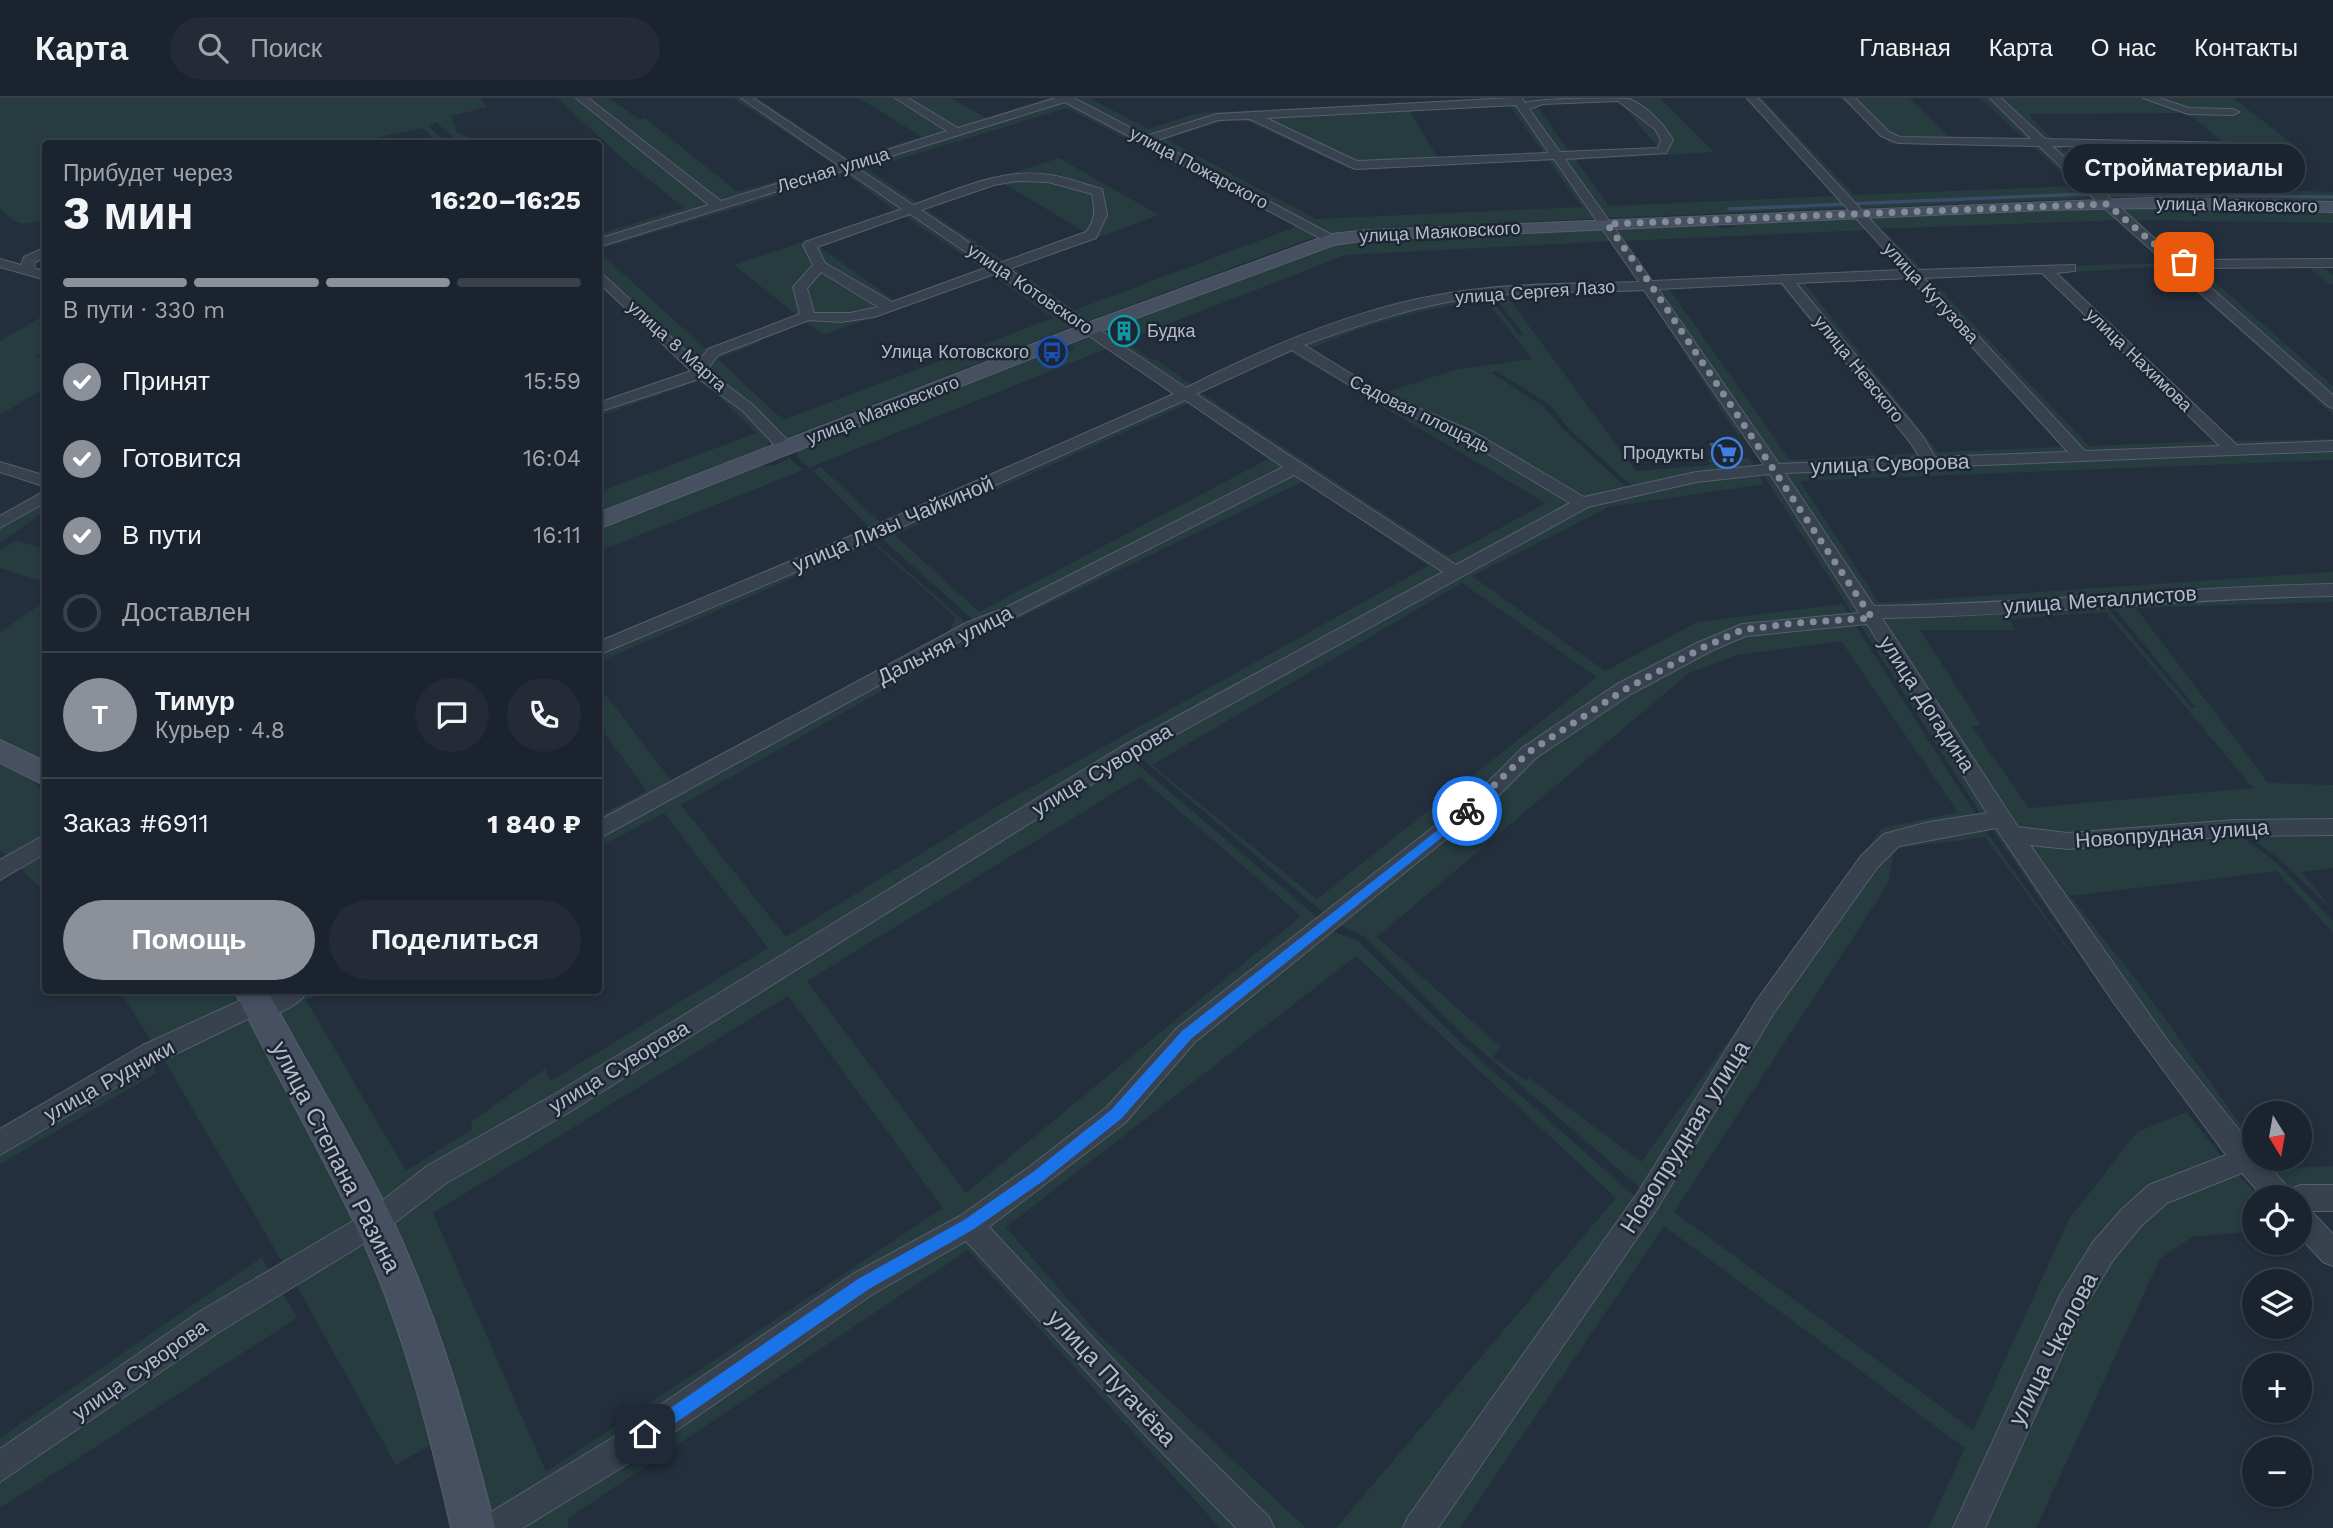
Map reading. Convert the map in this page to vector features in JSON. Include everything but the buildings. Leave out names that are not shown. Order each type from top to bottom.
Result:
[{"type":"main road","name":"улица Маяковского","points":[[602,520],[1089,329],[1331,240],[1369,235],[2107,204],[2333,207]]},
{"type":"main road","points":[[0,750],[42,773]]},
{"type":"main road","name":"улица Степана Разина","points":[[257,1001],[374,1223],[420,1334],[451,1435],[473,1528]]},
{"type":"street","points":[[582,98],[719,206]]},
{"type":"street","name":"улица Котовского","points":[[746,98],[1295,468],[1454,571]]},
{"type":"street","points":[[900,98],[956,132]]},
{"type":"street","name":"Лесная улица","points":[[602,242],[1066,98]]},
{"type":"street","name":"улица Пожарского","points":[[1066,98],[1331,240]]},
{"type":"street","points":[[1146,140],[1217,117],[1251,115],[1519,102],[1620,98],[1660,127],[1667,140],[1662,152],[1355,165],[1251,115]]},
{"type":"street","name":"улица Кутузова","points":[[1752,98],[2081,457]]},
{"type":"street","points":[[1849,98],[1885,134],[1898,140],[2280,146]]},
{"type":"street","points":[[1995,98],[2107,204],[2333,403]]},
{"type":"street","points":[[2148,98],[2188,111],[2232,112]]},
{"type":"street","name":"улица Догадина","points":[[1519,102],[1651,285],[1870,615],[2005,827],[2177,1073],[2242,1156]]},
{"type":"street","points":[[602,407],[701,371],[713,352],[808,316],[838,320],[856,319],[891,307],[1091,235],[1100,225],[1102,209],[1098,192],[1049,178],[1017,177],[991,182],[810,245],[820,265],[873,299],[891,307]]},
{"type":"street","points":[[28,266],[42,254]]},
{"type":"street","points":[[2172,259],[2199,264],[2326,263],[2333,274]]},
{"type":"street","points":[[2,263],[28,266],[42,274]]},
{"type":"street","points":[[808,316],[800,287],[820,265]]},
{"type":"street","name":"улица Сергея Лазо","points":[[1185,392],[1295,346],[1385,313],[1438,300],[1784,278],[2070,268]]},
{"type":"street","name":"улица Нахимова","points":[[2045,269],[2233,450]]},
{"type":"street","name":"улица 8 Марта","points":[[602,278],[701,371],[748,408],[786,448]]},
{"type":"street","name":"улица Невского","points":[[1784,278],[1917,440],[1930,462]]},
{"type":"street","name":"Садовая площадь","points":[[1295,346],[1376,396],[1468,435],[1582,503]]},
{"type":"street","name":"улица Лизы Чайкиной","points":[[602,647],[884,529],[1164,405],[1185,392]]},
{"type":"street","name":"улица Суворова","points":[[0,1466],[209,1322],[374,1223],[436,1175],[564,1102],[1128,752],[1582,503],[1696,477],[1772,469],[2333,446]]},
{"type":"street","points":[[0,467],[42,481]]},
{"type":"street","name":"Дальняя улица","points":[[602,829],[974,626],[1011,612],[1295,468]]},
{"type":"street","points":[[0,523],[42,497]]},
{"type":"street","name":"улица Металлистов","points":[[494,1528],[623,1449],[863,1284],[969,1224],[1038,1176],[1116,1115],[1186,1035],[1485,797],[1529,752],[1624,690],[1742,630],[1870,615],[2221,592],[2333,590]]},
{"type":"street","name":"Новопрудная улица","points":[[1419,1528],[1648,1200],[1765,1007],[1869,862],[1892,840],[1928,830],[2005,827],[2068,841],[2235,828],[2333,827]]},
{"type":"street","points":[[0,871],[42,845]]},
{"type":"street","points":[[257,1001],[282,994]]},
{"type":"street","name":"улица Рудники","points":[[0,1143],[152,1053],[221,1023],[257,1001]]},
{"type":"street","name":"улица Чкалова","points":[[1969,1528],[2070,1305],[2103,1251],[2132,1217],[2158,1194],[2242,1161]]},
{"type":"street","name":"улица Догадина","points":[[2255,1171],[2268,1185]]},
{"type":"street","points":[[2312,1198],[2333,1198]]},
{"type":"street","name":"улица Пугачёва","points":[[969,1224],[1160,1430],[1258,1528]]},
{"type":"street","points":[[2312,1230],[2333,1252]]},
{"type":"green space","points":[[0,98],[480,98],[487,107],[451,116],[457,132],[472,140],[456,140],[436,122],[428,126],[444,140],[436,140],[422,128],[374,140],[42,140],[42,219],[21,223],[0,208]]},
{"type":"green space","points":[[557,98],[577,98],[708,202],[706,208],[602,239],[602,233],[684,208],[622,158]]},
{"type":"green space","points":[[586,98],[609,98],[640,120],[645,118],[738,192],[834,164],[733,98],[742,98],[845,165],[726,202],[716,200]]},
{"type":"green space","points":[[750,98],[757,98],[849,159],[922,137],[859,98],[897,98],[951,132],[850,164]]},
{"type":"green space","points":[[902,98],[951,98],[986,118],[1048,98],[1061,98],[957,130]]},
{"type":"green space","points":[[1089,98],[1148,129],[1198,113],[1506,98],[1514,102],[1239,113],[1216,116],[1147,138],[1072,99]]},
{"type":"green space","points":[[1522,98],[1660,98],[1714,152],[1576,160],[1609,206],[1834,196],[1745,98],[1749,98],[1847,205],[1846,208],[1611,218],[1604,215]],"holes":[[[1618,100],[1659,149],[1571,154],[1535,104]]]},
{"type":"green space","points":[[1755,98],[1762,98],[1854,195],[2077,186],[2032,146],[1890,144],[1842,98],[1909,98],[1952,140],[2026,140],[1980,98],[1991,98],[2095,198],[1863,208],[1853,205]]},
{"type":"green space","points":[[2000,98],[2233,98],[2298,148],[2231,148],[2187,113],[2028,114],[2054,141],[2045,141]]},
{"type":"green space","points":[[1066,100],[1320,235],[1082,323],[1003,269],[1093,236],[1103,215],[1100,191],[1017,176],[910,208],[853,166]],"holes":[[[1067,108],[1295,226],[1075,310],[1014,268],[1159,215],[1059,158],[918,203],[867,169]]]},
{"type":"green space","points":[[1516,104],[1554,156],[1356,164],[1256,115],[1408,109],[1439,160],[1545,155],[1509,105],[1453,107]]},
{"type":"green space","points":[[1250,116],[1353,166],[1556,159],[1596,216],[1593,219],[1393,227],[1324,234],[1152,141],[1218,117]],"holes":[[[1238,117],[1348,168],[1549,161],[1582,207],[1316,219],[1166,139]]]},
{"type":"green space","points":[[2049,145],[2059,146],[2104,185],[2333,192],[2333,203],[2107,198]]},
{"type":"green space","points":[[847,168],[906,209],[807,244],[817,266],[797,287],[805,315],[740,338],[701,366],[602,272],[602,255],[706,349],[798,316],[734,265],[896,211],[847,175],[602,248],[602,243]]},
{"type":"green space","points":[[1018,178],[1048,179],[1095,192],[1100,209],[1089,235],[999,266],[913,209],[993,183]],"holes":[[[1003,183],[1086,233],[1006,262],[924,208]]]},
{"type":"green space","points":[[2105,206],[2124,220],[1876,229],[1867,215]]},
{"type":"green space","points":[[2115,206],[2333,209],[2333,223],[2129,220]]},
{"type":"green space","points":[[909,211],[994,268],[892,306],[822,265],[813,245]],"holes":[[[903,215],[984,269],[898,303],[817,245]]]},
{"type":"green space","points":[[1854,216],[1870,230],[1624,241],[1617,231],[1618,226],[1716,225],[1719,228],[1736,227],[1734,224]]},
{"type":"green space","points":[[2118,222],[2127,222],[2333,407],[2333,415],[2168,266],[2059,273],[2234,441],[2333,439],[2333,444],[2233,448],[2048,270],[1916,272],[1879,232],[1885,232],[1923,270],[2164,263]]},
{"type":"green space","points":[[1590,227],[1603,231],[1615,241],[1345,255],[1117,344],[1102,335],[1100,329],[1303,252],[1351,239]]},
{"type":"green space","points":[[2179,262],[2319,264],[2333,275],[2333,284],[2329,284],[2304,264],[2198,267],[2333,386],[2333,400]]},
{"type":"green space","points":[[820,268],[886,307],[855,318],[810,315],[803,287]]},
{"type":"green space","points":[[996,270],[1076,325],[787,438],[780,437],[706,371],[715,353],[807,317],[837,322],[856,320]],"holes":[[[992,275],[1053,318],[783,420],[718,359],[761,342],[757,338],[806,322],[823,335]]]},
{"type":"green space","points":[[2044,270],[2228,448],[2082,454],[1918,274]],"holes":[[[2039,272],[2213,441],[2089,446],[1928,276]]]},
{"type":"green space","points":[[1912,274],[2077,455],[1932,460],[1788,279]],"holes":[[[1904,276],[2061,446],[1938,452],[1802,280]]]},
{"type":"green space","points":[[1783,279],[1926,460],[1775,464],[1656,286]],"holes":[[[1777,281],[1918,452],[1790,460],[1667,286]]]},
{"type":"green space","points":[[1647,286],[1742,429],[1739,437],[1641,287]]},
{"type":"green space","points":[[1637,287],[1506,295],[1636,471],[1711,465],[1708,459],[1748,457],[1756,469],[1694,474],[1633,487],[1569,429],[1550,405],[1496,371],[1492,373],[1544,407],[1563,429],[1627,488],[1582,500],[1469,434],[1379,395],[1300,347],[1393,315],[1463,299],[1489,296],[1519,335],[1524,335],[1493,295]],"holes":[[[1486,300],[1532,359],[1454,370],[1381,394],[1313,348],[1398,318]]]},
{"type":"green space","points":[[1514,290],[1384,312],[1186,389],[1121,347],[1127,344],[1153,360],[1156,359],[1193,386],[1319,329],[1397,302],[1455,293]]},
{"type":"green space","points":[[42,317],[42,352],[35,356],[42,357],[42,390],[0,415],[0,341]]},
{"type":"green space","points":[[1091,337],[1113,346],[809,468],[797,456],[798,447],[1031,356],[1052,352],[1058,356],[1075,349],[1070,345]]},
{"type":"green space","points":[[1295,348],[1466,436],[1576,503],[1458,566],[1450,566],[1189,391],[1195,389],[1449,556],[1546,503],[1288,351]]},
{"type":"green space","points":[[1112,350],[1180,393],[873,531],[813,471],[821,467],[881,523],[1173,395]]},
{"type":"green space","points":[[692,378],[701,380],[602,415],[602,410]]},
{"type":"green space","points":[[703,381],[724,394],[744,413],[769,441],[767,446],[602,511],[602,491],[756,433]]},
{"type":"green space","points":[[1186,396],[1290,467],[984,619],[972,619],[878,535]],"holes":[[[1189,403],[1268,459],[979,612],[895,535]]]},
{"type":"green space","points":[[2333,449],[2333,460],[1800,481],[1879,603],[2333,572],[2333,587],[1877,608],[1870,605],[1782,474],[1787,471]]},
{"type":"green space","points":[[788,457],[803,470],[602,550],[602,526],[753,465],[772,466],[787,460]]},
{"type":"green space","points":[[1296,472],[1443,567],[1442,574],[1126,749],[381,1207],[276,1013],[302,994],[318,994],[306,1000],[406,1171],[472,1129],[471,1122],[545,1069],[551,1081],[768,948],[664,813],[602,845],[602,833],[979,627]],"holes":[[[1304,481],[1428,566],[1006,801],[786,937],[681,805],[952,651]]]},
{"type":"green space","points":[[1757,473],[1764,484],[1609,507],[1472,576],[1605,671],[1697,622],[1843,604],[1851,617],[1794,620],[1700,645],[1482,795],[1326,915],[1135,753],[1586,505],[1699,479]],"holes":[[[1462,583],[1597,677],[1317,899],[1152,765]]]},
{"type":"green space","points":[[1762,473],[1771,475],[1862,614],[1854,616]]},
{"type":"green space","points":[[42,501],[42,513],[0,543],[0,527]]},
{"type":"green space","points":[[870,538],[964,621],[963,629],[602,826],[602,814],[647,791],[602,730],[602,690],[671,780],[950,631],[955,617],[873,543],[602,661],[602,651]]},
{"type":"green space","points":[[17,540],[42,549],[42,579],[0,568],[0,551]]},
{"type":"green space","points":[[2333,592],[2333,602],[2136,608],[2268,783],[2333,785],[2333,823],[2066,838],[2024,830],[2010,822],[1880,621],[1883,615],[2104,604],[2192,708],[2196,708],[2110,603]],"holes":[[[2106,612],[2253,788],[2029,808],[1972,727],[1981,725],[1920,630],[2016,630],[2009,619]]]},
{"type":"green space","points":[[42,603],[42,759],[31,758],[0,741],[0,632]]},
{"type":"green space","points":[[1854,623],[1976,815],[1889,835],[1646,1193],[1470,1041],[1363,936],[1334,922],[1533,754],[1627,692],[1743,634]],"holes":[[[1841,641],[1958,812],[1882,828],[1641,1162],[1529,1078],[1526,1081],[1493,1057],[1501,1047],[1377,937],[1689,673],[1737,655]]]},
{"type":"green space","points":[[1859,623],[1869,624],[1987,810],[1980,813]]},
{"type":"green space","points":[[1129,757],[1320,920],[1113,1112],[1035,1171],[624,1441],[486,1517],[388,1220]],"holes":[[[1140,777],[1301,916],[966,1193],[807,981]],[[788,996],[943,1208],[546,1472],[433,1213]]]},
{"type":"green space","points":[[0,760],[42,788],[42,841],[12,859],[0,850]]},
{"type":"green space","points":[[1989,825],[2000,829],[2228,1155],[2105,992]]},
{"type":"green space","points":[[1983,827],[2099,992],[1985,837],[1894,849],[1888,884],[1674,1212],[1973,1430],[2069,1219],[2137,1132],[2187,1112],[2225,1161],[2129,1213],[1962,1528],[1928,1528],[1965,1448],[1664,1226],[1460,1528],[1432,1528],[1772,1011],[1875,864],[1897,843]]},
{"type":"green space","points":[[2235,832],[2276,862],[2333,921],[2333,933],[2277,871],[2070,896],[2148,995],[2242,1126],[2242,1146],[2027,849],[2031,842]]},
{"type":"green space","points":[[2243,832],[2333,832],[2333,868],[2302,872],[2333,911],[2283,862]]},
{"type":"green space","points":[[42,849],[42,889],[17,865]]},
{"type":"green space","points":[[1327,928],[1359,942],[1461,1043],[1640,1201],[1408,1528],[1336,1528],[1616,1198],[1356,956],[1006,1227],[1097,1333],[1306,1528],[1268,1528],[977,1226],[1193,1037]]},
{"type":"green space","points":[[122,994],[240,994],[245,1002],[155,1047]]},
{"type":"green space","points":[[254,1017],[357,1217],[346,1233],[287,1270],[161,1055]]},
{"type":"green space","points":[[151,1059],[156,1073],[0,1164],[0,1149]]},
{"type":"green space","points":[[2333,1166],[2333,1192],[2312,1192],[2312,1185],[2281,1185],[2264,1171],[2312,1171],[2312,1167]]},
{"type":"green space","points":[[2235,1171],[2248,1185],[2242,1185],[2242,1232],[2192,1237],[2160,1259],[2036,1528],[1977,1528],[2108,1253],[2163,1198]]},
{"type":"green space","points":[[960,1235],[1253,1528],[1220,1528],[968,1250],[567,1519],[569,1528],[509,1528]]},
{"type":"green space","points":[[354,1247],[370,1248],[439,1440],[396,1465],[294,1281]]},
{"type":"green space","points":[[262,1257],[273,1278],[0,1459],[0,1438]]},
{"type":"green space","points":[[281,1290],[297,1318],[0,1508],[0,1475]]},
{"type":"waterway","points":[[1729,209],[2083,194],[2333,197]]},
{"type":"way so far","points":[[1467,811],[1485,797],[1529,752],[1624,690],[1704,647],[1742,630],[1872,618],[1651,285],[1607,224],[2107,204],[2172,259],[2184,262]]},
{"type":"place","name":"Стройматериалы","points":[[2184,262]]},
{"type":"place","name":"Будка","points":[[1124,331]]},
{"type":"place","name":"Улица Котовского","points":[[1052,352]]},
{"type":"place","name":"Продукты","points":[[1727,453]]},
{"type":"route","points":[[645,1434],[863,1284],[969,1224],[1038,1176],[1116,1115],[1186,1035],[1467,811]]}]
